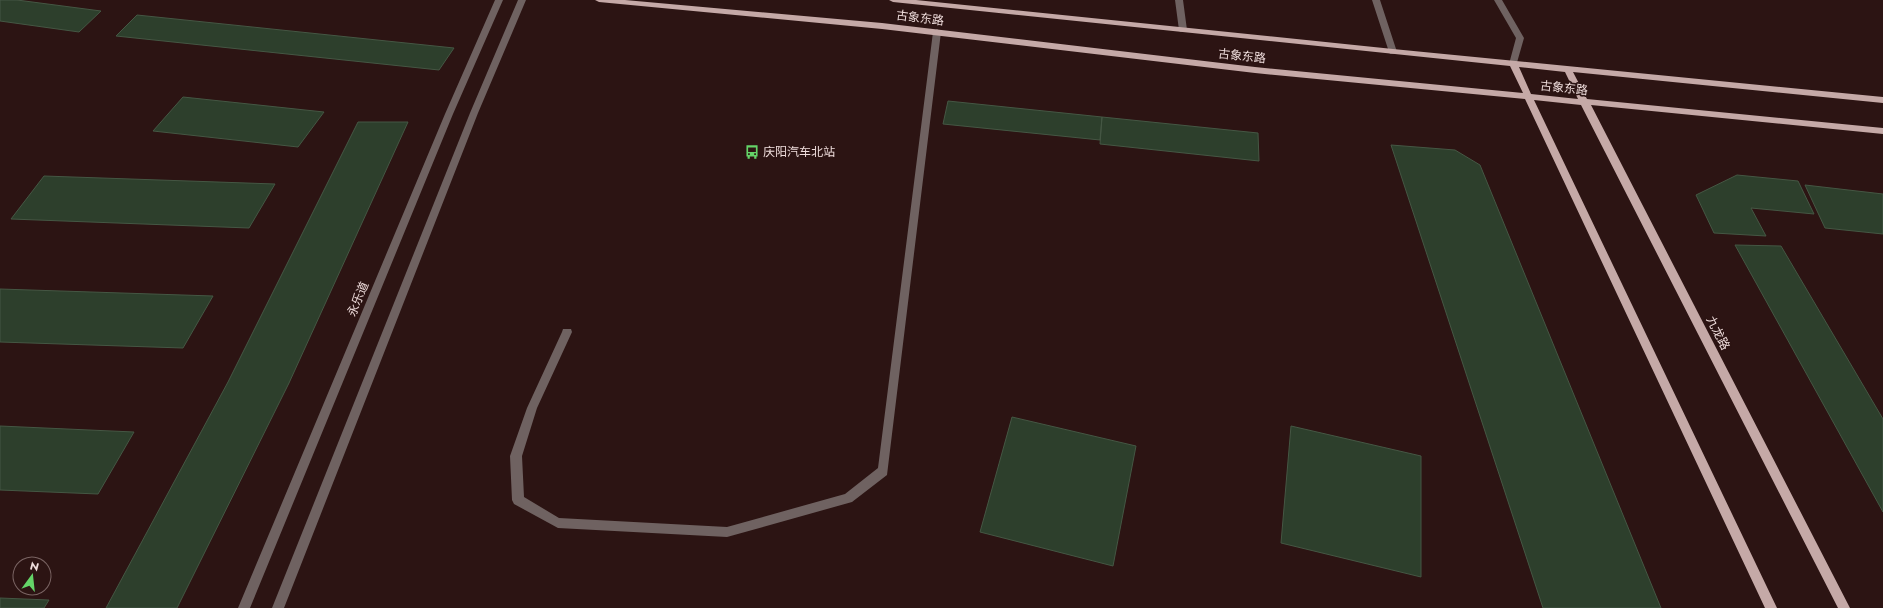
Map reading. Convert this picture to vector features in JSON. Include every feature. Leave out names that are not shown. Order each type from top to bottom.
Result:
[{"type":"main road","name":"古象东路","points":[[599,0],[937,32],[1256,70],[1883,131]]},
{"type":"main road","name":"古象东路","points":[[894,0],[1568,70],[1883,100]]},
{"type":"main road","points":[[1513,64],[1771,608]]},
{"type":"main road","name":"九龙路","points":[[1568,70],[1844,608]]},
{"type":"street","name":"永乐道","points":[[244,608],[440,136],[500,0]]},
{"type":"street","points":[[278,608],[474,113],[522,0]]},
{"type":"street","points":[[1179,0],[1182,30]]},
{"type":"street","points":[[1376,0],[1393,52]]},
{"type":"street","points":[[1498,0],[1520,38],[1513,64]]},
{"type":"street","points":[[567,332],[532,408],[516,456],[518,500],[558,523],[727,532],[848,498],[883,471],[937,32]]},
{"type":"building","points":[[0,0],[17,0],[101,11],[79,32],[0,21]]},
{"type":"building","points":[[137,15],[454,48],[439,70],[116,36]]},
{"type":"building","points":[[183,97],[324,112],[298,147],[153,131]]},
{"type":"building","points":[[948,101],[1102,117],[1100,140],[943,124]]},
{"type":"building","points":[[1102,117],[1258,133],[1259,161],[1100,144]]},
{"type":"building","points":[[358,122],[408,122],[289,383],[177,608],[106,608],[228,382]]},
{"type":"building","points":[[1391,145],[1455,150],[1480,165],[1661,608],[1543,608]]},
{"type":"building","points":[[1737,175],[1798,181],[1814,214],[1751,208],[1766,236],[1714,233],[1696,195]]},
{"type":"building","points":[[44,176],[275,184],[249,228],[11,219]]},
{"type":"building","points":[[1805,185],[1883,194],[1883,234],[1825,228]]},
{"type":"building","points":[[1735,245],[1781,246],[1883,419],[1883,512]]},
{"type":"building","points":[[0,289],[213,296],[183,348],[0,342]]},
{"type":"building","points":[[1012,417],[1136,446],[1113,566],[980,532]]},
{"type":"building","points":[[0,426],[134,432],[98,494],[0,490]]},
{"type":"building","points":[[1291,426],[1421,456],[1421,577],[1281,543]]},
{"type":"building","points":[[0,598],[49,600],[44,608],[0,608]]},
{"type":"place","name":"庆阳汽车北站","points":[[752,152]]}]
